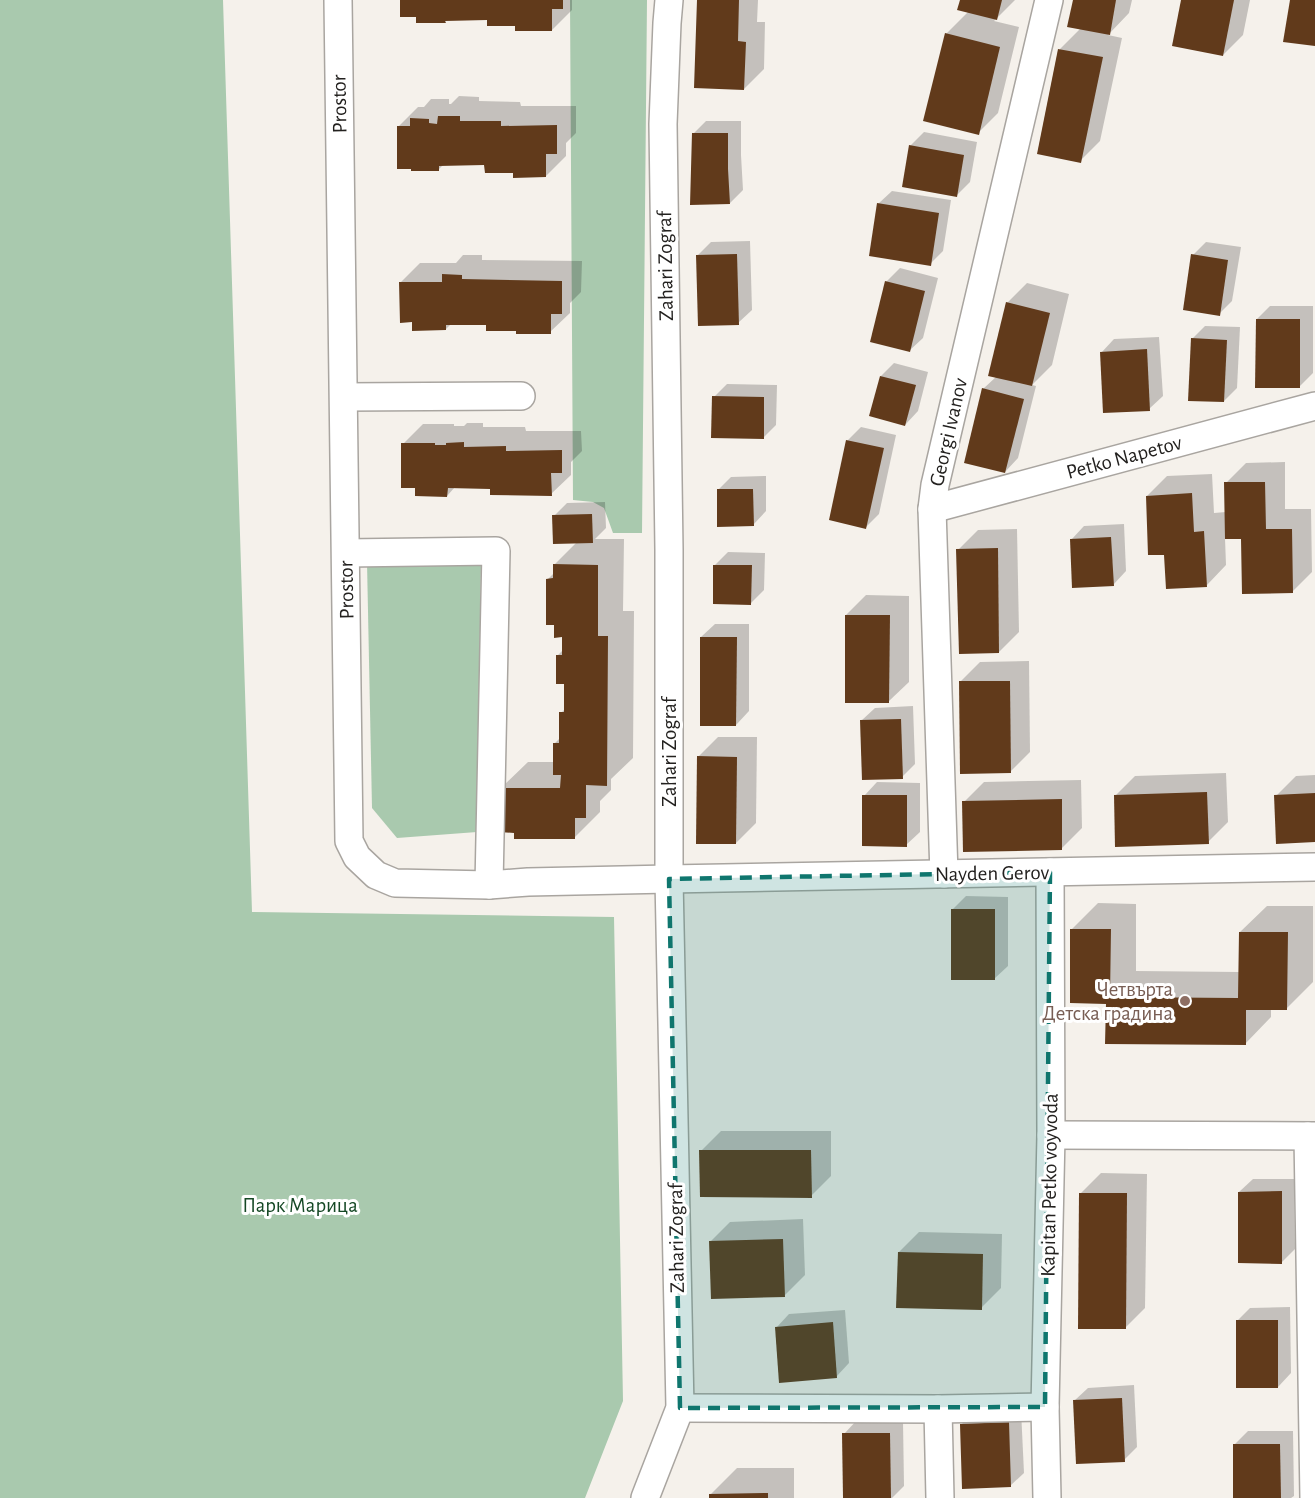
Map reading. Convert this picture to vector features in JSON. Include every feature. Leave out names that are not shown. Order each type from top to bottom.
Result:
[{"type":"street","name":"Prostor","points":[[338,0],[349,841],[357,857],[376,875],[395,883],[489,885],[669,879]]},
{"type":"street","name":"Zahari Zograf","points":[[645,1498],[680,1408],[669,879],[669,550],[663,124],[669,0]]},
{"type":"street","name":"Georgi Ivanov","points":[[944,874],[932,509],[935,485],[1049,0]]},
{"type":"street","points":[[344,397],[521,396]]},
{"type":"street","name":"Petko Napetov","points":[[932,509],[1315,406]]},
{"type":"street","points":[[346,553],[496,551],[489,885]]},
{"type":"street","name":"Nayden Gerov","points":[[669,879],[1315,867]]},
{"type":"street","name":"Kapitan Petko voyvoda","points":[[1047,1498],[1045,1407],[1051,1135],[1050,872]]},
{"type":"street","points":[[1051,1135],[1312,1136],[1314,1498]]},
{"type":"street","points":[[680,1408],[1045,1407]]},
{"type":"street","points":[[938,1409],[940,1498]]},
{"type":"highlighted area","points":[[1050,872],[1045,1407],[680,1408],[669,879]]},
{"type":"green space","name":"Парк Марица","points":[[0,0],[223,0],[252,912],[614,917],[623,1401],[585,1498],[0,1498]]},
{"type":"green space","points":[[570,0],[647,0],[642,533],[613,533],[604,508],[593,502],[573,500]]},
{"type":"green space","points":[[367,562],[481,563],[477,832],[397,838],[372,808]]},
{"type":"building","points":[[400,0],[563,0],[563,9],[552,9],[552,31],[515,31],[515,26],[487,26],[487,20],[416,23],[416,17],[400,17]]},
{"type":"building","points":[[697,0],[739,0],[738,41],[746,42],[744,90],[694,88]]},
{"type":"building","points":[[960,0],[1002,0],[997,20],[957,10]]},
{"type":"building","points":[[1073,0],[1116,0],[1110,35],[1067,27]]},
{"type":"building","points":[[1181,0],[1234,0],[1223,56],[1172,46]]},
{"type":"building","points":[[1290,0],[1315,0],[1315,46],[1283,42]]},
{"type":"building","points":[[945,33],[1000,47],[979,135],[923,121]]},
{"type":"building","points":[[1058,49],[1103,57],[1081,163],[1037,154]]},
{"type":"building","points":[[438,116],[460,116],[460,121],[501,121],[501,126],[557,125],[557,154],[546,154],[546,177],[513,178],[513,173],[485,173],[484,165],[439,166],[439,171],[397,169],[397,126],[410,126],[410,118],[429,119],[429,123],[437,124]]},
{"type":"building","points":[[692,133],[728,133],[730,204],[690,205]]},
{"type":"building","points":[[909,145],[964,155],[957,197],[902,187]]},
{"type":"building","points":[[877,203],[939,213],[931,266],[869,256]]},
{"type":"building","points":[[737,254],[739,325],[698,326],[696,255]]},
{"type":"building","points":[[1191,254],[1228,260],[1220,316],[1183,310]]},
{"type":"building","points":[[442,274],[462,275],[462,279],[562,281],[562,314],[551,314],[551,334],[486,331],[486,325],[446,325],[446,330],[412,331],[412,322],[400,323],[399,282],[442,282]]},
{"type":"building","points":[[885,281],[925,291],[910,352],[870,342]]},
{"type":"building","points":[[1006,302],[1050,313],[1032,386],[988,376]]},
{"type":"building","points":[[1256,319],[1300,319],[1300,388],[1255,388]]},
{"type":"building","points":[[1191,338],[1227,340],[1224,402],[1188,401]]},
{"type":"building","points":[[1147,349],[1150,411],[1103,413],[1100,352]]},
{"type":"building","points":[[880,376],[916,385],[905,426],[869,416]]},
{"type":"building","points":[[982,388],[1024,399],[1005,473],[964,463]]},
{"type":"building","points":[[712,396],[764,397],[764,439],[711,438]]},
{"type":"building","points":[[846,440],[884,448],[866,529],[829,520]]},
{"type":"building","points":[[464,442],[464,447],[506,446],[506,451],[562,450],[562,473],[551,473],[552,496],[490,495],[490,489],[448,488],[447,497],[415,496],[415,488],[401,488],[401,443],[446,445],[446,443]]},
{"type":"building","points":[[1224,482],[1265,482],[1266,529],[1292,529],[1293,593],[1242,594],[1241,539],[1225,539]]},
{"type":"building","points":[[717,489],[753,489],[754,526],[717,527]]},
{"type":"building","points":[[1192,493],[1194,532],[1204,531],[1207,587],[1166,589],[1164,555],[1148,555],[1146,496]]},
{"type":"building","points":[[592,514],[593,543],[553,544],[552,515]]},
{"type":"building","points":[[1111,537],[1114,586],[1072,588],[1070,539]]},
{"type":"building","points":[[998,548],[999,653],[959,654],[956,549]]},
{"type":"building","points":[[553,564],[598,565],[598,636],[608,636],[607,786],[586,785],[586,818],[575,818],[575,839],[514,839],[514,833],[499,832],[500,788],[560,788],[561,775],[553,775],[553,743],[559,743],[559,712],[564,712],[564,684],[556,684],[556,655],[562,655],[562,637],[554,638],[554,625],[546,625],[546,579],[553,578]]},
{"type":"building","points":[[713,565],[752,565],[751,605],[713,604]]},
{"type":"building","points":[[845,615],[890,615],[889,703],[845,703]]},
{"type":"building","points":[[700,637],[737,637],[736,726],[700,726]]},
{"type":"building","points":[[959,681],[1010,681],[1011,773],[960,774]]},
{"type":"building","points":[[901,719],[903,779],[862,780],[860,720]]},
{"type":"building","points":[[697,756],[737,757],[736,844],[696,844]]},
{"type":"building","points":[[1207,792],[1209,844],[1115,847],[1114,795]]},
{"type":"building","points":[[1315,793],[1315,842],[1276,844],[1274,795]]},
{"type":"building","points":[[862,795],[907,795],[907,847],[862,846]]},
{"type":"building","points":[[1062,799],[1062,850],[963,852],[962,801]]},
{"type":"building","points":[[951,909],[995,909],[995,980],[951,980]]},
{"type":"building","points":[[1070,929],[1111,929],[1110,997],[1238,998],[1239,932],[1288,932],[1287,1010],[1246,1010],[1246,1045],[1105,1044],[1106,1004],[1070,1003]]},
{"type":"building","points":[[699,1150],[811,1150],[812,1198],[700,1197]]},
{"type":"building","points":[[1282,1191],[1282,1264],[1238,1263],[1238,1192]]},
{"type":"building","points":[[1079,1193],[1127,1193],[1126,1329],[1078,1329]]},
{"type":"building","points":[[783,1239],[785,1297],[711,1299],[709,1241]]},
{"type":"building","points":[[898,1252],[983,1254],[982,1310],[896,1308]]},
{"type":"building","points":[[1236,1320],[1278,1320],[1278,1388],[1236,1388]]},
{"type":"building","points":[[833,1322],[837,1378],[779,1383],[775,1327]]},
{"type":"building","points":[[1122,1398],[1125,1462],[1076,1464],[1073,1400]]},
{"type":"building","points":[[1009,1422],[1011,1487],[962,1489],[960,1424]]},
{"type":"building","points":[[842,1433],[890,1433],[891,1498],[843,1498]]},
{"type":"building","points":[[1233,1444],[1280,1444],[1281,1498],[1233,1498]]},
{"type":"building","points":[[768,1493],[768,1498],[709,1498],[709,1494]]},
{"type":"place","name":"Четвърта Детска градина","points":[[1185,1001]]}]
